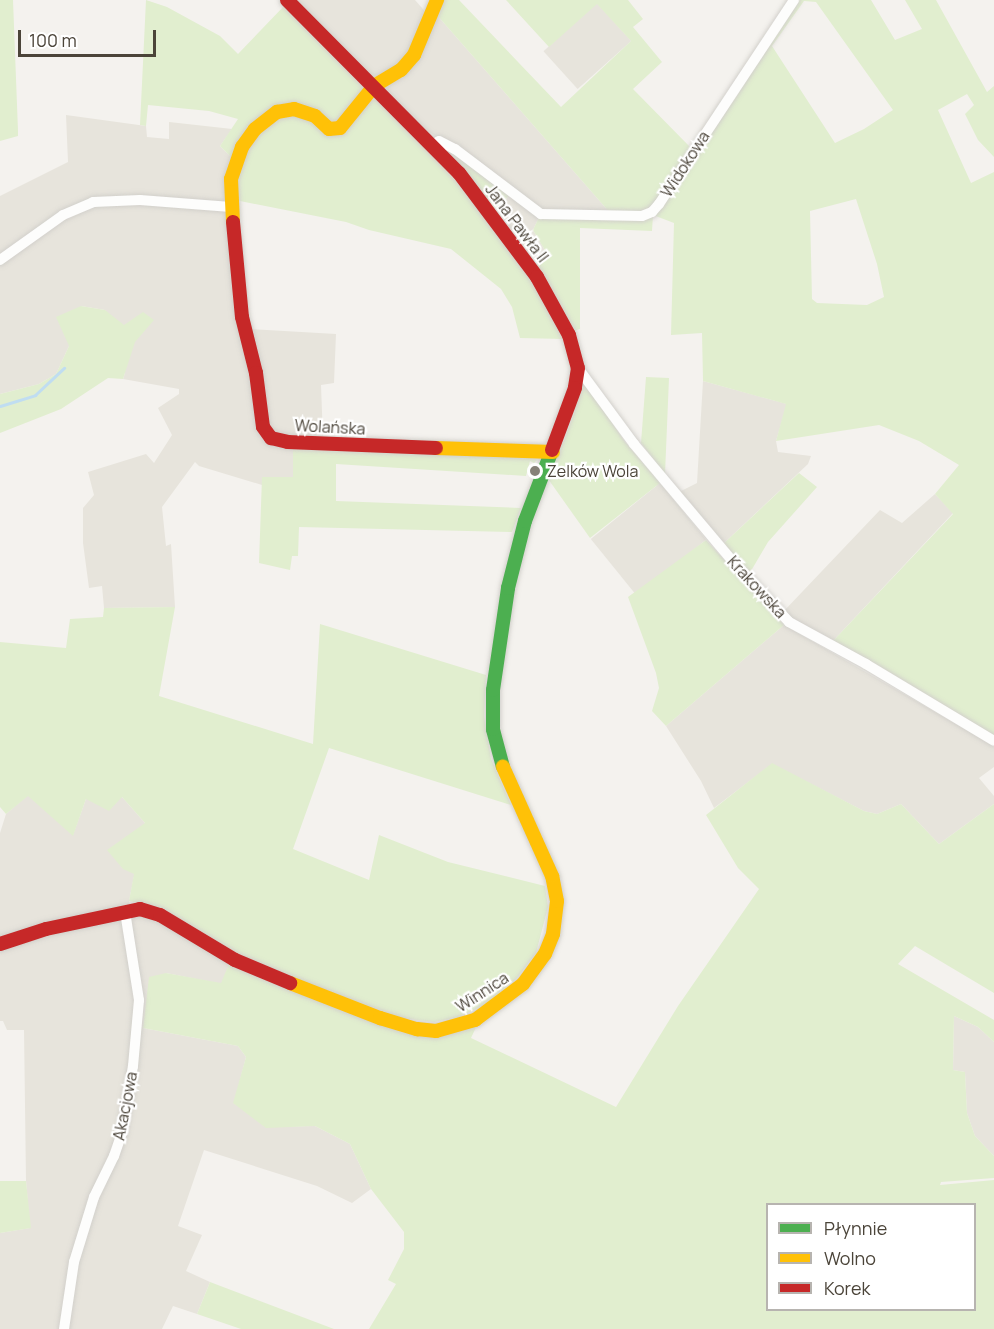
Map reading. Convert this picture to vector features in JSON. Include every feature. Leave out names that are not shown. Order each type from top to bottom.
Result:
[{"type":"street","name":"Jana Pawła II","points":[[287,0],[459,173],[537,277],[569,335],[578,368],[575,388],[553,452],[525,520]]},
{"type":"street","points":[[374,86],[401,70],[414,55],[437,0]]},
{"type":"street","name":"Widokowa","points":[[430,146],[439,141],[455,149],[542,214],[642,216],[652,212],[794,0]]},
{"type":"street","name":"Wolańska","points":[[374,86],[340,128],[329,129],[315,116],[294,109],[277,112],[255,129],[242,147],[231,179],[231,207],[239,266],[242,317],[256,373],[263,427],[271,438],[288,442],[553,452]]},
{"type":"street","points":[[0,260],[63,215],[93,202],[140,200],[231,207]]},
{"type":"street","name":"Krakowska","points":[[578,368],[634,444],[735,564],[789,622],[866,664],[994,741]]},
{"type":"street","name":"Winnica","points":[[0,944],[46,929],[140,909],[160,915],[235,960],[328,998],[417,1029],[436,1031],[464,1025],[523,984],[545,954],[556,922],[557,901],[552,876],[498,756],[493,729],[493,690],[508,588],[525,520]]},
{"type":"street","name":"Akacjowa","points":[[64,1329],[74,1262],[94,1197],[114,1156],[122,1133],[133,1066],[139,1000],[125,912]]},
{"type":"shaded area","points":[[295,0],[415,0],[429,16],[436,14],[611,214],[544,210],[483,165],[421,127]]},
{"type":"shaded area","points":[[597,3],[631,41],[578,89],[543,51]]},
{"type":"shaded area","points":[[66,115],[146,126],[147,137],[169,139],[169,122],[232,129],[220,146],[236,162],[230,199],[250,329],[336,334],[334,383],[321,385],[323,439],[293,477],[263,477],[262,485],[199,466],[195,462],[162,507],[166,546],[171,544],[175,607],[104,608],[102,586],[89,588],[83,543],[83,508],[94,495],[88,472],[146,454],[154,463],[172,435],[158,408],[179,394],[179,389],[123,379],[125,373],[105,310],[81,306],[69,346],[56,374],[39,384],[0,394],[0,196],[68,162]]},
{"type":"shaded area","points":[[511,194],[540,215],[533,230],[549,257],[535,265],[494,209]]},
{"type":"shaded area","points":[[703,381],[787,404],[776,441],[778,452],[811,456],[808,464],[722,545],[679,492],[697,483]]},
{"type":"shaded area","points":[[660,483],[706,540],[637,596],[591,539]]},
{"type":"shaded area","points":[[935,494],[953,513],[832,642],[783,612],[880,510],[902,523]]},
{"type":"shaded area","points":[[784,625],[994,746],[994,767],[979,778],[994,796],[994,804],[939,844],[901,804],[877,814],[864,811],[772,764],[714,808],[701,781],[666,726]]},
{"type":"shaded area","points":[[28,795],[73,835],[86,799],[122,797],[145,823],[129,901],[132,917],[149,915],[229,964],[222,984],[166,973],[143,1028],[238,1046],[246,1057],[234,1103],[266,1127],[315,1126],[350,1144],[371,1189],[352,1203],[317,1186],[204,1150],[178,1226],[202,1235],[186,1271],[210,1282],[197,1314],[173,1306],[162,1329],[0,1329],[0,1233],[30,1228],[26,1181],[24,1030],[7,1030],[3,1021],[0,1021],[0,833],[6,814]]},
{"type":"shaded area","points":[[954,1016],[978,1027],[994,1042],[994,1156],[975,1136],[967,1113],[965,1072],[953,1070]]},
{"type":"green space","points":[[0,0],[13,0],[18,136],[0,141]]},
{"type":"green space","points":[[146,0],[167,7],[220,36],[238,54],[285,5],[442,164],[508,246],[545,303],[564,339],[520,338],[512,307],[501,289],[451,249],[369,230],[346,222],[230,199],[236,162],[220,146],[238,119],[209,111],[148,105],[146,126],[140,125]]},
{"type":"green space","points":[[441,0],[459,0],[561,107],[631,41],[597,4],[549,47],[506,0],[628,0],[643,19],[633,27],[662,62],[633,89],[691,148],[656,204],[644,214],[611,214],[436,14]]},
{"type":"green space","points":[[799,0],[871,0],[895,40],[922,29],[905,0],[936,0],[987,92],[994,86],[994,157],[978,140],[965,114],[974,105],[967,94],[938,110],[971,183],[994,172],[994,738],[832,642],[953,514],[935,494],[959,465],[919,441],[879,425],[776,441],[786,404],[703,381],[702,333],[671,335],[674,223],[653,215],[652,231],[580,228],[580,329],[573,331],[535,265],[549,257],[533,230],[540,215],[645,218]],"holes":[[[804,1],[816,2],[893,110],[864,129],[835,143],[772,46]],[[856,199],[877,264],[884,297],[867,305],[817,303],[812,299],[810,211]]]},
{"type":"green space","points":[[439,144],[511,194],[494,209]]},
{"type":"green space","points":[[81,306],[105,310],[124,325],[143,312],[154,320],[135,342],[123,379],[108,378],[61,409],[0,433],[0,394],[39,384],[56,374],[69,346],[56,317]]},
{"type":"green space","points":[[646,377],[669,378],[665,474],[641,443]]},
{"type":"green space","points":[[581,382],[585,383],[625,442],[660,483],[590,538],[546,476],[560,442],[563,443],[575,411],[572,410]]},
{"type":"green space","points":[[293,445],[527,455],[537,460],[534,463],[530,461],[526,476],[336,464],[336,501],[521,508],[512,532],[299,527],[298,556],[292,556],[290,570],[259,563],[262,477],[293,477]]},
{"type":"green space","points":[[799,473],[817,487],[768,542],[748,576],[722,545]]},
{"type":"green space","points":[[706,540],[784,625],[666,726],[652,711],[659,688],[656,673],[628,597]]},
{"type":"green space","points":[[175,607],[159,696],[313,744],[320,624],[486,675],[484,716],[491,759],[511,805],[329,748],[293,849],[369,880],[379,835],[448,862],[545,886],[548,907],[536,953],[516,979],[484,1005],[459,1017],[434,1022],[401,1018],[248,961],[147,905],[129,901],[134,874],[123,869],[107,850],[145,823],[122,797],[109,811],[86,799],[73,836],[28,796],[6,814],[0,807],[0,642],[66,648],[70,619],[103,617],[104,608]]},
{"type":"green space","points":[[772,763],[864,811],[877,814],[901,804],[939,844],[994,804],[994,993],[915,946],[898,964],[994,1020],[994,1042],[978,1027],[954,1016],[953,1070],[965,1072],[967,1113],[975,1136],[994,1156],[994,1178],[941,1182],[940,1185],[994,1180],[994,1329],[369,1329],[396,1284],[388,1280],[404,1249],[404,1232],[371,1189],[350,1144],[315,1126],[266,1128],[233,1103],[246,1057],[238,1046],[143,1028],[149,977],[166,973],[221,983],[229,964],[348,1013],[404,1033],[438,1037],[477,1025],[471,1038],[616,1107],[678,1006],[759,889],[738,868],[706,815]]},
{"type":"green space","points":[[0,1181],[26,1181],[31,1228],[0,1233]]},
{"type":"green space","points":[[210,1282],[334,1329],[241,1329],[197,1314]]},
{"type":"waterway","points":[[0,406],[35,395],[64,368]]},
{"type":"traffic: fast","points":[[503,767],[493,729],[493,690],[508,588],[525,521],[552,450]]},
{"type":"traffic: slow","points":[[233,222],[231,179],[242,147],[255,129],[277,112],[294,109],[315,116],[329,129],[340,128],[374,86],[401,70],[414,55],[437,0]]},
{"type":"traffic: slow","points":[[436,448],[553,452]]},
{"type":"traffic: slow","points":[[290,983],[380,1018],[417,1029],[436,1031],[475,1020],[523,984],[545,954],[553,934],[557,901],[552,876],[503,767]]},
{"type":"traffic: jam","points":[[287,0],[459,173],[537,277],[569,335],[578,368],[575,388],[552,450]]},
{"type":"traffic: jam","points":[[233,222],[242,317],[256,373],[263,427],[271,438],[288,442],[436,448]]},
{"type":"traffic: jam","points":[[0,944],[46,929],[140,909],[160,915],[235,960],[290,983]]},
{"type":"place","name":"Zelków Wola","points":[[535,471]]}]
